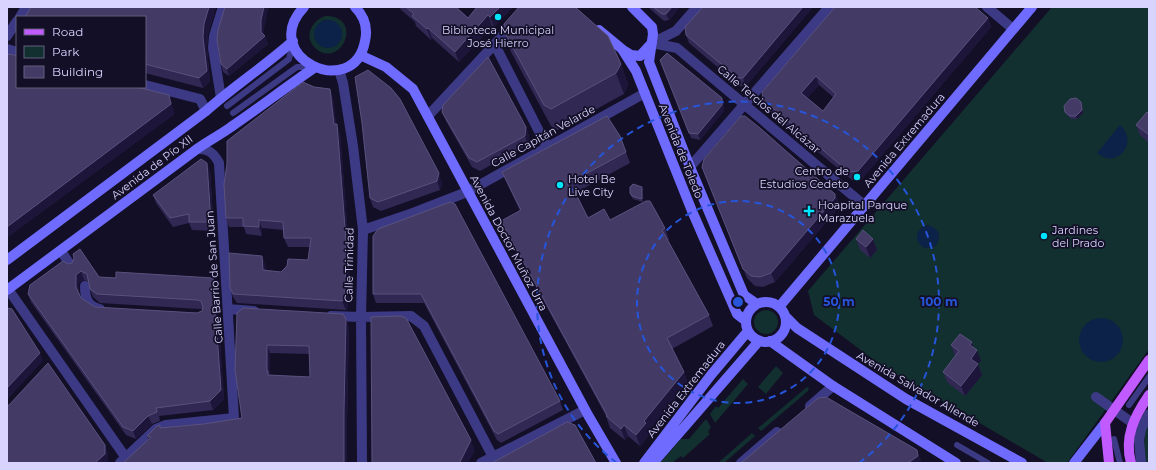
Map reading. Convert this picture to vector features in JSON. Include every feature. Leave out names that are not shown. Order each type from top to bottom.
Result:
[{"type":"main road","name":"Avenida de Toledo","points":[[632,7],[652,27],[652,43],[649,62],[690,167],[744,295],[756,304]]},
{"type":"main road","name":"Avenida Extremadura","points":[[779,307],[1032,7]]},
{"type":"main road","points":[[300,8],[293,25],[293,42],[299,55],[313,67],[324,71],[339,70],[353,62],[360,54],[364,46],[366,33],[359,9]]},
{"type":"main road","name":"Avenida de Toledo","points":[[589,22],[622,49],[636,71],[692,211],[737,314],[747,326]]},
{"type":"main road","name":"Avenida de Pío XII","points":[[7,260],[206,111],[293,42]]},
{"type":"main road","points":[[622,49],[631,55],[640,56],[652,43]]},
{"type":"main road","name":"Avenida Doctor Muñoz Urra","points":[[360,54],[386,67],[413,89],[585,410],[616,463]]},
{"type":"main road","name":"Avenida de Pío XII","points":[[8,290],[197,149],[215,136],[229,129],[313,67]]},
{"type":"main road","points":[[747,326],[752,336],[759,341],[770,342],[779,338],[783,333],[786,317],[779,307],[769,302],[756,304]]},
{"type":"main road","name":"Avenida Extremadura","points":[[647,461],[747,326],[749,311],[756,304]]},
{"type":"main road","name":"Avenida Salvador Allende","points":[[786,317],[802,332],[906,399],[1022,463]]},
{"type":"main road","name":"Avenida Extremadura","points":[[647,461],[759,341]]},
{"type":"main road","points":[[770,342],[833,386],[953,462]]},
{"type":"main road","points":[[1074,463],[1114,411],[1149,360]]},
{"type":"main road","points":[[1132,463],[1128,438],[1132,423],[1149,395]]},
{"type":"main road","points":[[1105,423],[1109,463]]},
{"type":"street","points":[[21,16],[26,7]]},
{"type":"street","points":[[221,98],[213,48],[214,36],[223,7]]},
{"type":"street","points":[[428,116],[530,7]]},
{"type":"street","points":[[652,43],[676,31],[697,7]]},
{"type":"street","points":[[690,167],[829,7]]},
{"type":"street","points":[[988,7],[1013,29]]},
{"type":"street","points":[[7,36],[16,22]]},
{"type":"street","name":"Calle Tercios del Alcázar","points":[[652,43],[678,48],[864,205]]},
{"type":"street","points":[[495,45],[547,147]]},
{"type":"street","name":"Calle Trinidad","points":[[339,70],[343,83],[353,146],[363,230],[361,317],[362,463]]},
{"type":"street","points":[[146,85],[200,99],[206,111]]},
{"type":"street","name":"Calle Capitán Velarde","points":[[363,230],[467,192],[645,93]]},
{"type":"street","name":"Calle Barrio de San Juan","points":[[123,460],[156,429],[166,425],[234,418],[225,313],[219,163],[213,153],[203,148],[197,149]]},
{"type":"street","points":[[61,250],[71,266]]},
{"type":"street","points":[[84,286],[85,298],[91,306],[98,309],[113,310]]},
{"type":"street","points":[[8,290],[56,357],[123,460]]},
{"type":"street","points":[[225,313],[267,312]]},
{"type":"street","points":[[322,315],[361,317],[412,316],[424,326],[492,456]]},
{"type":"street","points":[[48,365],[56,357]]},
{"type":"street","points":[[802,412],[833,386]]},
{"type":"street","points":[[1096,397],[1141,429]]},
{"type":"street","points":[[481,463],[492,456],[585,410]]},
{"type":"street","points":[[1141,463],[1139,440],[1141,429],[1149,414]]},
{"type":"street","points":[[741,463],[784,427]]},
{"type":"lane","points":[[227,106],[289,59],[293,42]]},
{"type":"lane","points":[[233,113],[297,67],[313,67]]},
{"type":"lane","points":[[1129,405],[1149,377]]},
{"type":"lane","points":[[1114,439],[1120,463]]},
{"type":"lane","points":[[957,445],[988,463]]},
{"type":"green space","name":"Jardines del Prado","points":[[1052,7],[1149,7],[1149,349],[1067,463],[1048,463],[882,366],[814,315],[808,291]],"holes":[[[928,225],[939,234],[937,244],[931,248],[923,247],[921,228]]]},
{"type":"green space","points":[[325,16],[337,18],[344,24],[346,32],[345,41],[340,48],[333,53],[324,53],[315,48],[311,43],[309,34],[313,25],[320,18]],"holes":[[[324,20],[333,21],[339,26],[341,29],[341,36],[340,40],[332,47],[328,48],[319,43],[315,30]]]},
{"type":"green space","points":[[766,310],[775,313],[778,322],[775,331],[766,334],[757,331],[754,322],[757,313]]},
{"type":"green space","points":[[776,366],[783,373],[766,394],[758,387]]},
{"type":"green space","points":[[743,379],[748,384],[715,423],[710,414],[716,406],[718,408]]},
{"type":"green space","points":[[807,387],[809,388],[808,391],[761,431],[758,428]]},
{"type":"green space","points":[[706,419],[711,427],[708,432],[710,434],[683,458],[681,456],[672,463],[660,463],[681,439],[689,439]]},
{"type":"green space","points":[[1149,420],[1149,463],[1143,463],[1145,429]]},
{"type":"green space","points":[[752,433],[755,436],[724,463],[718,463]]},
{"type":"water","points":[[328,20],[338,24],[342,34],[338,44],[328,48],[318,44],[314,34],[318,24]]},
{"type":"water","points":[[1120,125],[1126,132],[1128,139],[1127,146],[1123,152],[1118,156],[1111,158],[1104,157],[1097,153]]},
{"type":"water","points":[[928,226],[936,229],[939,237],[936,245],[928,248],[920,245],[917,237],[920,229]]},
{"type":"water","points":[[1097,318],[1105,318],[1117,324],[1123,336],[1123,344],[1117,356],[1105,362],[1097,362],[1085,356],[1079,344],[1079,336],[1085,324]]},
{"type":"building","points":[[31,7],[209,7],[204,24],[203,37],[207,71],[199,78],[146,64],[146,16],[26,16]]},
{"type":"building","points":[[225,7],[264,7],[261,20],[261,32],[265,36],[227,69],[221,64],[217,40],[218,30]]},
{"type":"building","points":[[406,7],[456,7],[468,18],[477,7],[500,7],[490,17],[488,15],[455,52],[412,16],[414,14]]},
{"type":"building","points":[[519,7],[575,7],[608,36],[621,64],[616,73],[551,109],[544,105],[504,31],[504,24]]},
{"type":"building","points":[[653,7],[672,7],[666,14],[662,14]]},
{"type":"building","points":[[703,7],[803,7],[743,78],[738,78],[686,35],[685,27]]},
{"type":"building","points":[[835,7],[975,7],[988,18],[858,171],[849,172],[763,100],[762,92]],"holes":[[[816,76],[836,94],[823,111],[801,93]]]},
{"type":"building","points":[[667,53],[722,98],[722,105],[698,134],[689,133],[660,60]]},
{"type":"building","points":[[10,54],[16,56],[16,88],[141,88],[169,95],[171,104],[7,227],[7,55]]},
{"type":"building","points":[[488,57],[526,127],[525,136],[477,162],[469,158],[442,112],[443,105]]},
{"type":"building","points":[[368,70],[391,88],[400,99],[439,173],[437,181],[378,202],[370,198],[362,123],[355,77]]},
{"type":"building","points":[[303,82],[314,87],[330,89],[334,124],[337,124],[346,240],[345,299],[342,301],[233,294],[230,288],[229,253],[262,256],[263,270],[281,272],[287,266],[288,259],[308,260],[311,238],[284,238],[283,222],[259,220],[259,227],[243,226],[243,218],[226,218],[224,184],[227,164],[227,141]]},
{"type":"building","points":[[1076,98],[1081,102],[1082,110],[1076,116],[1070,116],[1065,112],[1064,106],[1070,99]]},
{"type":"building","points":[[1147,112],[1149,114],[1149,135],[1136,125]]},
{"type":"building","points":[[607,116],[620,136],[626,152],[567,184],[578,198],[588,218],[604,209],[610,220],[646,201],[650,201],[665,228],[662,230],[709,315],[667,338],[684,372],[644,421],[646,423],[636,435],[624,425],[621,429],[606,416],[607,415],[501,221],[521,210],[502,172]]},
{"type":"building","points":[[741,116],[745,116],[760,128],[835,194],[835,198],[771,273],[760,277],[751,276],[743,269],[702,167],[704,159]]},
{"type":"building","points":[[201,159],[207,163],[211,222],[189,222],[189,214],[170,218],[153,195]]},
{"type":"building","points":[[633,184],[642,187],[642,199],[632,196],[630,193],[630,187]]},
{"type":"building","points":[[450,202],[455,204],[560,401],[498,434],[494,431],[421,294],[373,294],[373,236],[378,229]]},
{"type":"building","points":[[863,230],[873,239],[866,247],[856,239]]},
{"type":"building","points":[[80,249],[99,277],[116,278],[116,272],[213,278],[221,390],[210,401],[156,408],[157,412],[148,416],[133,431],[123,427],[28,294],[30,285],[63,261],[68,264],[72,263],[74,258],[73,254]],"holes":[[[81,271],[87,274],[90,289],[97,294],[197,300],[201,301],[203,307],[202,311],[197,313],[95,307],[81,298],[76,287],[76,275]]]},
{"type":"building","points":[[7,308],[12,309],[40,353],[7,388]]},
{"type":"building","points":[[243,308],[343,314],[346,319],[344,463],[123,463],[151,437],[147,436],[157,426],[160,425],[160,428],[204,424],[242,418],[235,370],[237,313]],"holes":[[[267,345],[309,346],[310,377],[268,375]]]},
{"type":"building","points":[[401,316],[406,318],[471,440],[460,462],[372,463],[371,317]]},
{"type":"building","points":[[960,334],[972,342],[970,345],[977,350],[971,359],[978,364],[961,386],[943,372],[959,351],[951,345]]},
{"type":"building","points":[[48,363],[105,445],[105,454],[95,463],[7,463],[7,406]]},
{"type":"building","points":[[826,397],[917,450],[918,456],[908,463],[741,463],[818,398]]},
{"type":"building","points":[[567,422],[575,425],[596,463],[492,463]]},
{"type":"place","name":"Biblioteca Municipal José Hierro","points":[[498,17]]},
{"type":"place","name":"Centro de Estudios Cedeto","points":[[857,177]]},
{"type":"place","name":"Hotel Be Live City","points":[[560,185]]},
{"type":"place","name":"Hoapital Parque Marazuela","points":[[809,211]]},
{"type":"place","name":"Jardines del Prado","points":[[1044,236]]}]
